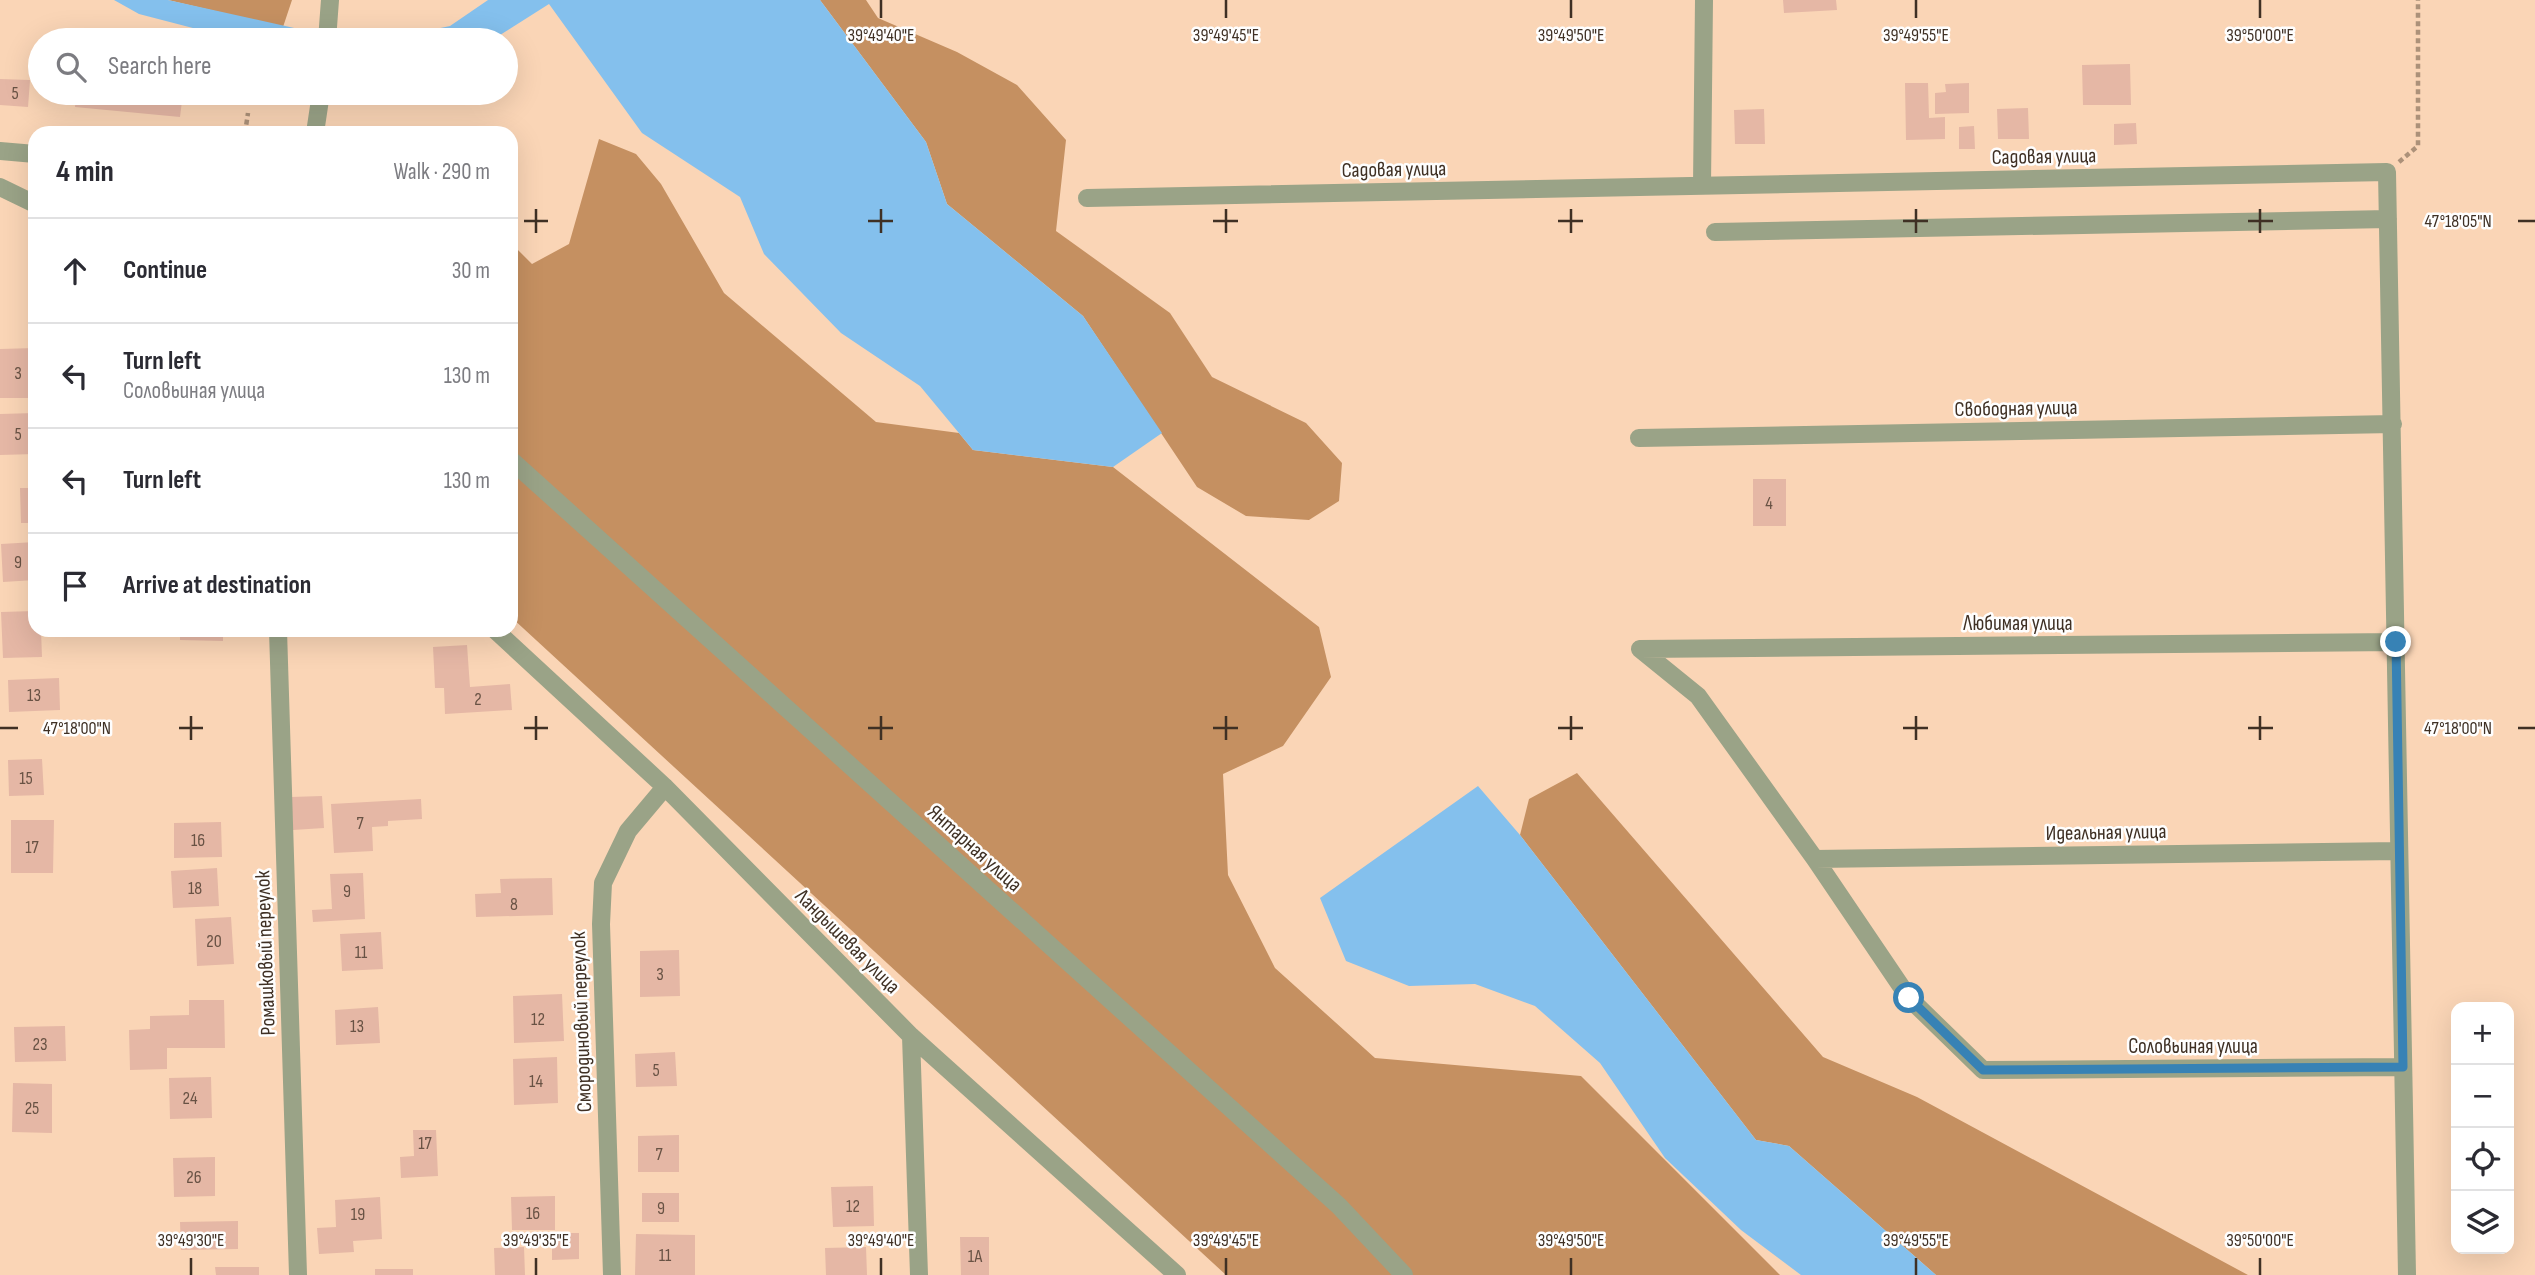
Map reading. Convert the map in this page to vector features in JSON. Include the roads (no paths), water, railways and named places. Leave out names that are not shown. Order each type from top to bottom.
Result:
[{"type":"street","points":[[1702,185],[1704,0]]},
{"type":"street","points":[[328,28],[330,6]]},
{"type":"street","points":[[316,126],[319,105]]},
{"type":"street","points":[[0,151],[28,153]]},
{"type":"street","name":"Садовая улица","points":[[1087,198],[2387,172],[2388,219]]},
{"type":"street","points":[[0,187],[28,201]]},
{"type":"street","points":[[1715,232],[2388,219],[2407,1275]]},
{"type":"street","name":"Свободная улица","points":[[1639,438],[2393,424]]},
{"type":"street","name":"Янтарная улица","points":[[518,466],[1329,1197],[1404,1275]]},
{"type":"street","name":"Ромашковый переулок","points":[[278,637],[298,1275]]},
{"type":"street","name":"Ландышевая улица","points":[[503,637],[665,787],[911,1036],[1177,1275]]},
{"type":"street","name":"Любимая улица","points":[[1815,859],[1698,696],[1640,649],[2396,642]]},
{"type":"street","name":"Смородиновый переулок","points":[[612,1275],[601,924],[603,883],[628,831],[665,787]]},
{"type":"street","name":"Идеальная улица","points":[[1815,859],[2398,851]]},
{"type":"street","name":"Соловьиная улица","points":[[1815,859],[1909,998],[1983,1070],[2403,1067]]},
{"type":"street","points":[[911,1036],[919,1275]]},
{"type":"water","points":[[114,0],[168,0],[294,28],[193,28],[139,14]]},
{"type":"water","points":[[488,0],[820,0],[926,142],[947,204],[1083,316],[1162,433],[1113,467],[973,450],[920,386],[841,333],[764,254],[740,197],[642,133],[549,4],[511,28],[440,28],[450,26]]},
{"type":"water","points":[[1478,786],[1520,835],[1756,1140],[1789,1146],[1936,1275],[1801,1275],[1741,1230],[1665,1158],[1600,1063],[1535,1006],[1475,984],[1409,986],[1346,961],[1320,898]]}]
